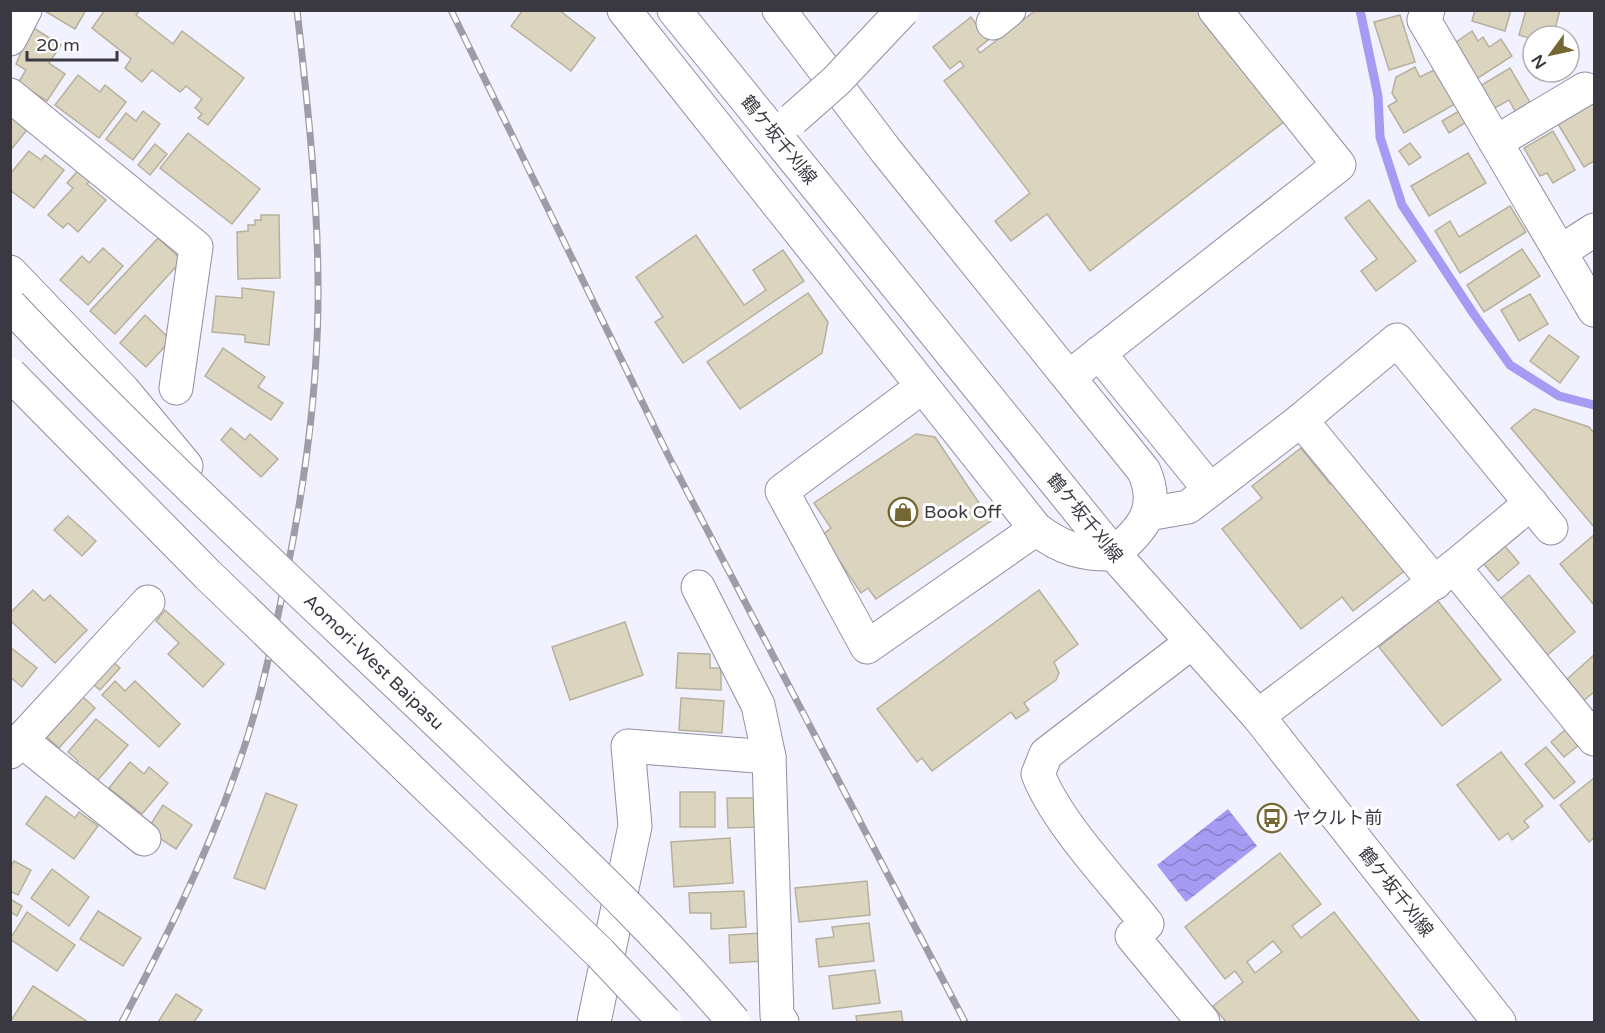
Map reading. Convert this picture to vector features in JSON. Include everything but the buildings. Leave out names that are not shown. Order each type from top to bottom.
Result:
[{"type":"main road","points":[[10,39],[25,10]]},
{"type":"main road","points":[[624,10],[1036,529],[1055,543],[1074,551],[1114,554],[1140,530],[1148,514],[1152,498],[1144,471],[887,152],[779,10]]},
{"type":"main road","name":"鶴ケ坂千刈線","points":[[674,10],[706,49],[783,127],[1114,554],[1258,716],[1498,1022]]},
{"type":"main road","points":[[783,127],[836,81],[903,10]]},
{"type":"main road","points":[[1069,377],[1339,165],[1215,10]]},
{"type":"main road","points":[[1428,10],[1424,20],[1594,310]]},
{"type":"main road","points":[[1496,142],[1585,89]]},
{"type":"main road","points":[[10,95],[196,247],[176,388]]},
{"type":"main road","points":[[1560,252],[1594,230]]},
{"type":"main road","points":[[10,272],[123,390],[250,543]]},
{"type":"main road","name":"Aomori-West Baipasu","points":[[10,305],[102,402],[590,869],[696,978],[734,1023]]},
{"type":"main road","points":[[1148,514],[1188,507],[1300,420],[1397,340],[1541,516],[1445,575],[1258,716]]},
{"type":"main road","points":[[1099,353],[1210,490]]},
{"type":"main road","points":[[10,374],[208,575],[600,953],[665,1023]]},
{"type":"main road","points":[[922,387],[782,492],[867,647],[1036,529]]},
{"type":"main road","points":[[1300,420],[1594,739]]},
{"type":"main road","points":[[698,586],[758,705],[769,757],[777,1016],[782,1023]]},
{"type":"main road","points":[[144,839],[16,746],[148,602]]},
{"type":"main road","points":[[1192,642],[1046,754],[1038,774],[1044,789],[1078,838],[1147,924],[1132,936],[1203,1023]]},
{"type":"main road","points":[[594,1023],[635,826],[628,746],[769,757]]},
{"type":"water","points":[[1228,809],[1257,846],[1186,902],[1157,865]]},
{"type":"waterway","points":[[1360,10],[1378,96],[1380,137],[1402,205],[1510,365],[1559,396],[1594,405]]},
{"type":"railway","points":[[122,1022],[197,869],[243,750],[270,654],[298,512],[315,374],[318,267],[315,193],[297,10]]},
{"type":"railway","points":[[451,10],[669,457],[965,1022]]},
{"type":"place","name":"Book Off","points":[[903,512]]},
{"type":"place","name":"ヤクルト前","points":[[1272,818]]}]
